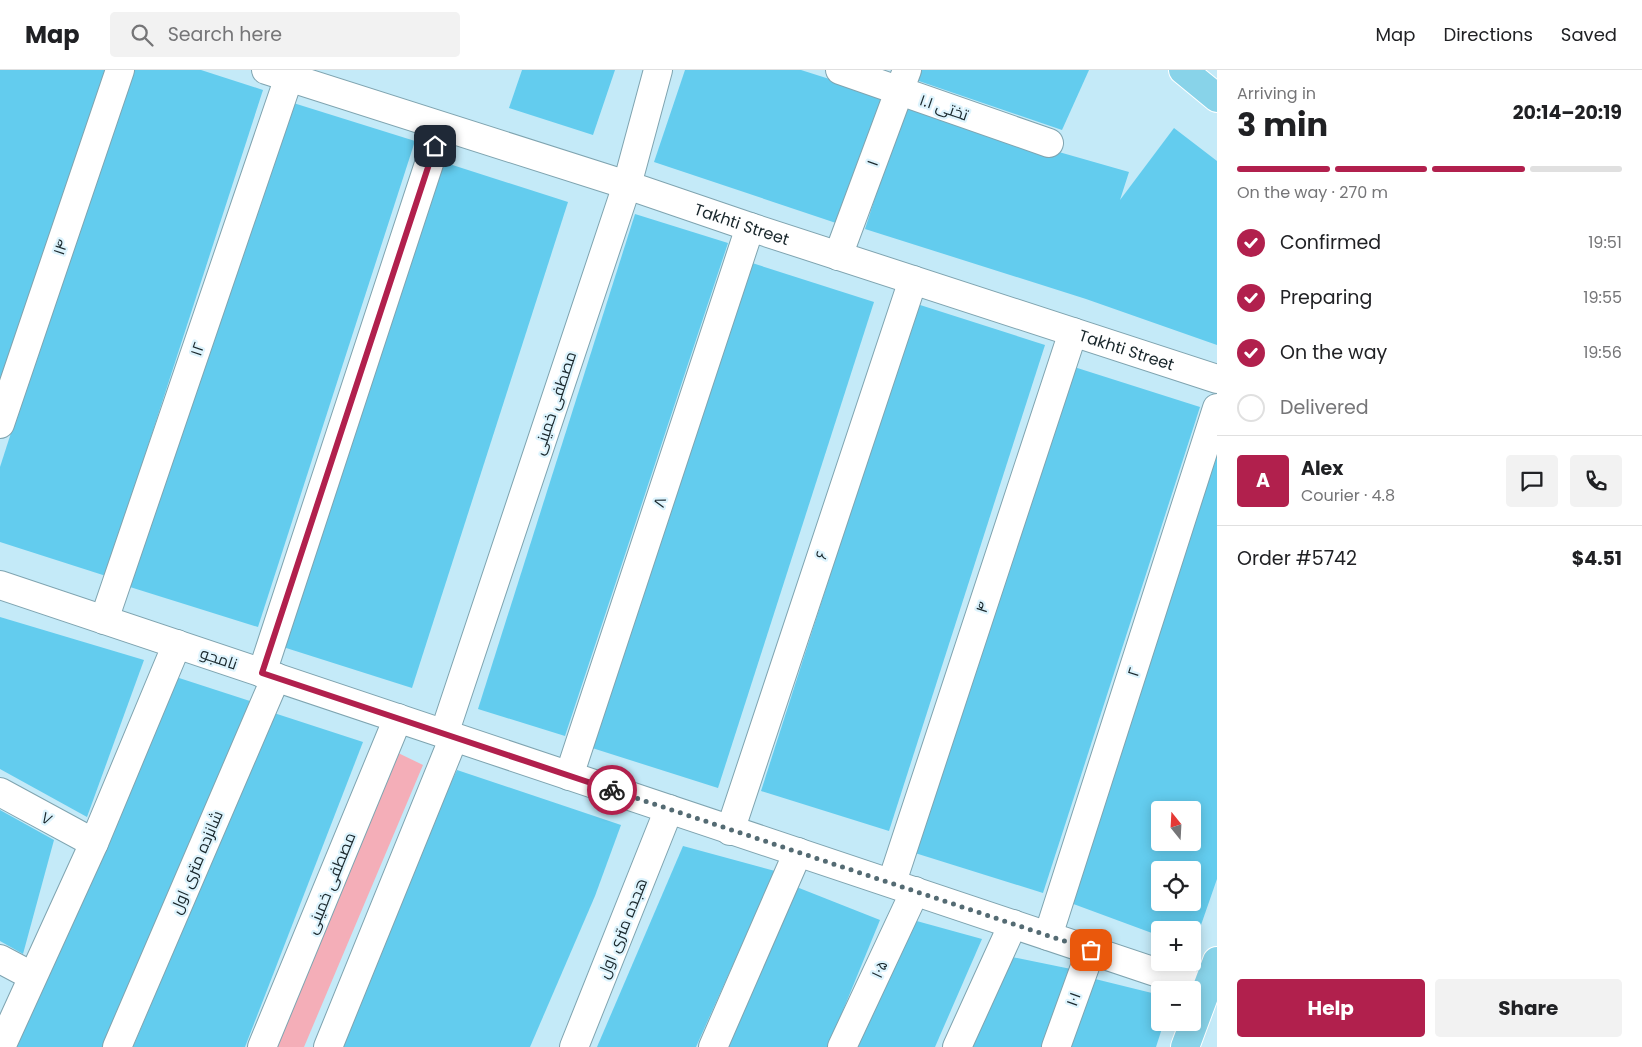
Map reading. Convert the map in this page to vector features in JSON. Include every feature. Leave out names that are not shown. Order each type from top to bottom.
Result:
[{"type":"main road","points":[[1182,70],[1217,98]]},
{"type":"main road","points":[[1185,1047],[1212,991],[1217,961]]},
{"type":"street","name":"۱۴","points":[[0,424],[120,70]]},
{"type":"street","name":"مصطفی خمینی","points":[[328,1047],[449,736],[627,185],[658,70]]},
{"type":"street","name":"تختی ۱.۱","points":[[840,70],[903,80],[1049,143]]},
{"type":"street","name":"Takhti Street","points":[[277,74],[627,185],[750,228],[1217,379]]},
{"type":"street","name":"۱۲","points":[[104,620],[277,74]]},
{"type":"street","name":"۱","points":[[838,256],[903,80]]},
{"type":"street","name":"شانزده متری اول","points":[[116,1047],[269,675],[441,127]]},
{"type":"street","name":"۸","points":[[569,776],[750,228]]},
{"type":"street","name":"۶","points":[[730,831],[913,280]]},
{"type":"street","name":"۴","points":[[904,887],[1073,332]]},
{"type":"street","name":"۲","points":[[1048,936],[1217,408]]},
{"type":"street","name":"نامجو","points":[[0,585],[1212,991]]},
{"type":"street","points":[[1,1047],[94,844],[177,644]]},
{"type":"street","name":"مصطفی خمینی","points":[[262,1047],[398,718]]},
{"type":"street","name":"۷","points":[[0,792],[94,844]]},
{"type":"street","name":"هجده متری اول","points":[[574,1047],[669,809]]},
{"type":"street","points":[[713,1047],[798,852]]},
{"type":"street","name":"۱۰۵","points":[[842,1047],[904,887]]},
{"type":"street","points":[[957,1047],[1013,924]]},
{"type":"street","name":"۱۰۱","points":[[1056,1047],[1091,950]]},
{"type":"street","points":[[0,959],[32,976]]},
{"type":"shaded area","points":[[392,750],[423,765],[304,1047],[268,1047]]},
{"type":"building","points":[[0,70],[105,70],[0,394]]},
{"type":"building","points":[[128,70],[201,70],[263,90],[106,576],[0,542],[0,467]]},
{"type":"building","points":[[522,70],[615,70],[593,135],[509,108]]},
{"type":"building","points":[[685,70],[801,70],[883,96],[836,223],[654,162]]},
{"type":"building","points":[[916,70],[1089,70],[1062,130],[913,79]]},
{"type":"building","points":[[287,101],[415,141],[258,627],[130,587]]},
{"type":"building","points":[[904,108],[1129,172],[1120,200],[1174,128],[1217,161],[1217,345],[1086,299],[865,229]]},
{"type":"building","points":[[440,161],[568,202],[412,688],[283,647]]},
{"type":"building","points":[[635,214],[728,243],[565,736],[478,709]]},
{"type":"building","points":[[746,261],[874,302],[718,788],[589,747]]},
{"type":"building","points":[[917,304],[1045,345],[889,831],[761,791]]},
{"type":"building","points":[[1071,366],[1200,407],[1043,893],[915,853]]},
{"type":"building","points":[[1217,444],[1217,879],[1201,925],[1201,921],[1151,921],[1151,933],[1068,902]]},
{"type":"building","points":[[0,617],[144,660],[87,817],[0,769]]},
{"type":"building","points":[[176,677],[253,702],[102,1047],[13,1047]]},
{"type":"building","points":[[274,713],[363,742],[245,1047],[133,1047]]},
{"type":"building","points":[[457,770],[621,825],[595,896],[530,1047],[338,1047],[427,832]]},
{"type":"building","points":[[0,810],[54,840],[23,954],[0,941]]},
{"type":"building","points":[[683,846],[775,871],[696,1047],[597,1047]]},
{"type":"building","points":[[794,886],[880,920],[828,1047],[728,1047]]},
{"type":"building","points":[[913,920],[982,939],[935,1047],[855,1047]]},
{"type":"building","points":[[1007,956],[1071,969],[1041,1047],[966,1047]]},
{"type":"building","points":[[1091,978],[1151,993],[1151,1031],[1161,1031],[1156,1047],[1067,1047]]},
{"type":"way so far","points":[[612,790],[730,831],[892,882],[1091,950]]},
{"type":"route","points":[[435,146],[262,673],[612,790]]}]
